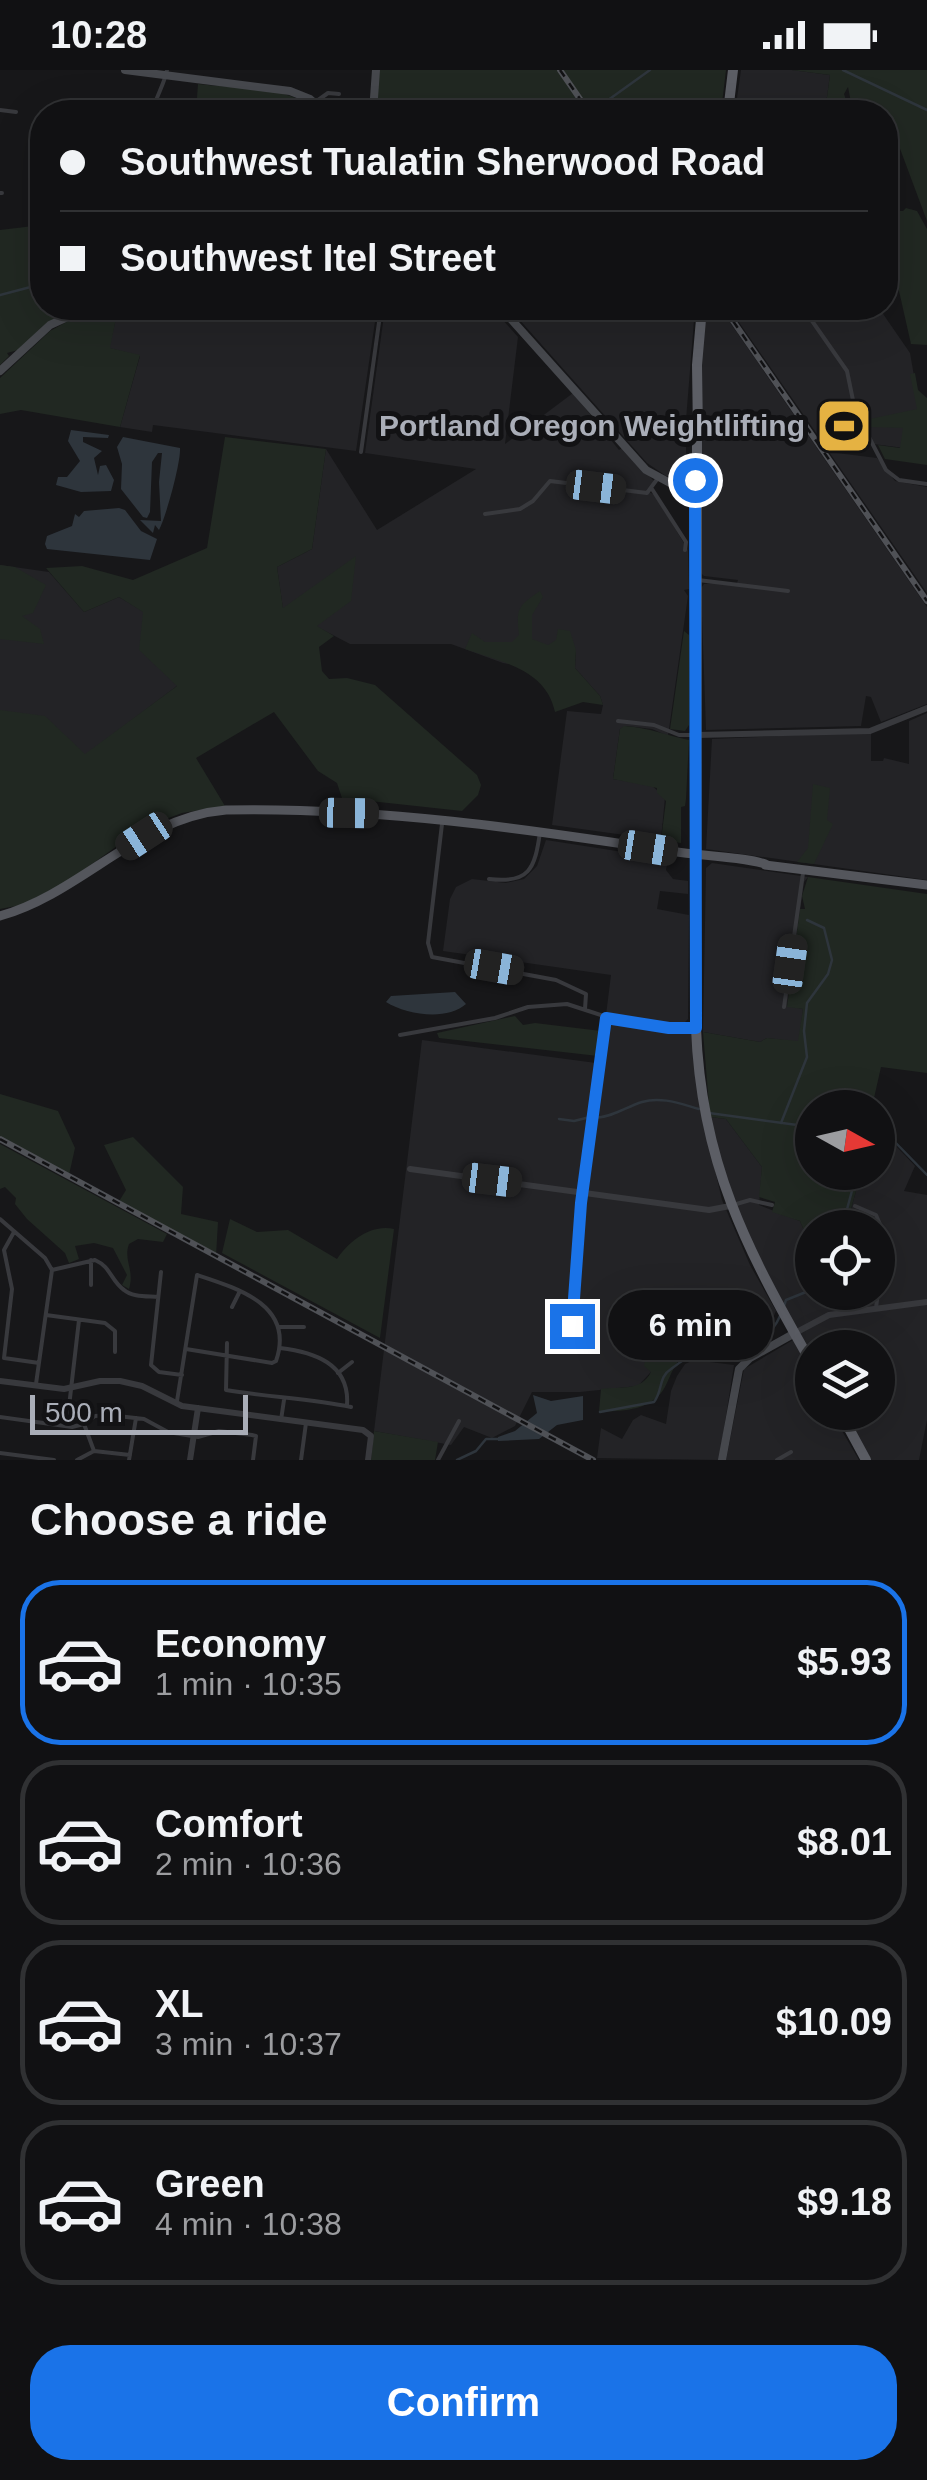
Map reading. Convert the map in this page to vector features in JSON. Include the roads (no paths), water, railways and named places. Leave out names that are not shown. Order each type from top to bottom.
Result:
[{"type":"highway","points":[[729,100],[732,70]]},
{"type":"highway","points":[[701,320],[696,430],[696,1028],[706,1120],[730,1206],[758,1269],[794,1333]]},
{"type":"highway","points":[[850,1430],[866,1460]]},
{"type":"main road","points":[[125,70],[284,90],[309,100]]},
{"type":"main road","points":[[372,100],[376,70]]},
{"type":"main road","points":[[0,371],[50,325],[61,320]]},
{"type":"main road","points":[[512,320],[644,467],[677,485],[696,485]]},
{"type":"main road","points":[[0,916],[50,896],[150,832],[192,815],[232,810],[443,818],[927,887]]},
{"type":"main road","points":[[722,1460],[733,1388],[740,1368],[794,1333]]},
{"type":"street","points":[[156,100],[166,73]]},
{"type":"street","points":[[317,100],[328,93],[339,94]]},
{"type":"street","points":[[0,110],[16,112]]},
{"type":"street","points":[[360,452],[379,320]]},
{"type":"street","points":[[811,320],[847,371],[855,410],[886,470],[899,480],[927,484]]},
{"type":"street","points":[[485,514],[522,508],[550,481],[640,492],[652,489],[658,478]]},
{"type":"street","points":[[652,489],[686,542],[685,550]]},
{"type":"street","points":[[696,580],[788,590]]},
{"type":"street","points":[[618,721],[654,726],[679,736],[870,730],[927,708]]},
{"type":"street","points":[[443,818],[429,936],[432,957],[556,980],[586,994],[585,1009]]},
{"type":"street","points":[[489,878],[514,880],[526,874],[536,859],[540,832]]},
{"type":"street","points":[[784,1007],[804,870]]},
{"type":"street","points":[[400,1036],[536,1006],[566,1004],[606,1018],[696,1028]]},
{"type":"street","points":[[572,1326],[582,1193],[606,1018]]},
{"type":"street","points":[[410,1169],[716,1211],[750,1200],[772,1206]]},
{"type":"street","points":[[855,1206],[869,1210]]},
{"type":"street","points":[[0,1219],[46,1258],[52,1270],[36,1386]]},
{"type":"street","points":[[14,1232],[4,1250],[12,1290],[4,1358],[39,1364]]},
{"type":"street","points":[[52,1270],[91,1260],[109,1268],[122,1290],[158,1296]]},
{"type":"street","points":[[90,1285],[91,1260]]},
{"type":"street","points":[[161,1272],[150,1361],[154,1370],[182,1375]]},
{"type":"street","points":[[176,1404],[197,1275],[268,1308],[279,1327],[280,1348],[276,1362],[272,1363],[186,1349]]},
{"type":"street","points":[[232,1307],[240,1293]]},
{"type":"street","points":[[895,1306],[927,1302]]},
{"type":"street","points":[[794,1333],[829,1314],[860,1310]]},
{"type":"street","points":[[46,1314],[111,1326],[116,1336],[115,1352]]},
{"type":"street","points":[[66,1426],[79,1320]]},
{"type":"street","points":[[279,1327],[304,1327]]},
{"type":"street","points":[[227,1342],[226,1390],[349,1406],[338,1373],[311,1352],[280,1348]]},
{"type":"street","points":[[338,1373],[352,1362]]},
{"type":"street","points":[[0,1381],[72,1388],[100,1381],[127,1382],[176,1404],[368,1432],[368,1460]]},
{"type":"street","points":[[281,1420],[284,1399]]},
{"type":"street","points":[[190,1460],[198,1408]]},
{"type":"street","points":[[0,1417],[66,1426],[84,1424],[101,1414],[149,1421],[168,1432],[194,1436],[222,1431],[256,1436],[253,1460]]},
{"type":"street","points":[[77,1460],[94,1452],[130,1458],[136,1418]]},
{"type":"street","points":[[438,1460],[459,1421]]},
{"type":"street","points":[[301,1460],[306,1422]]},
{"type":"street","points":[[84,1424],[94,1452]]},
{"type":"street","points":[[777,1460],[791,1452]]},
{"type":"street","points":[[0,1453],[54,1460]]},
{"type":"waterway","points":[[608,100],[650,70]]},
{"type":"waterway","points":[[843,70],[927,110]]},
{"type":"waterway","points":[[0,295],[30,287]]},
{"type":"waterway","points":[[781,1123],[807,1057],[807,1003],[828,974],[832,960],[824,928],[807,920]]},
{"type":"waterway","points":[[595,1118],[649,1100],[699,1109]]},
{"type":"waterway","points":[[709,1113],[795,1125]]},
{"type":"waterway","points":[[559,1119],[590,1117]]},
{"type":"waterway","points":[[895,1142],[927,1175]]},
{"type":"waterway","points":[[847,1210],[852,1190]]},
{"type":"waterway","points":[[784,1306],[786,1300],[795,1296]]},
{"type":"waterway","points":[[600,1412],[654,1402],[664,1376],[678,1364],[691,1356],[741,1350],[771,1331],[780,1316]]},
{"type":"waterway","points":[[457,1460],[476,1451],[486,1439],[498,1439]]},
{"type":"railway","points":[[560,70],[581,100]]},
{"type":"railway","points":[[732,320],[927,601]]},
{"type":"railway","points":[[0,1139],[593,1460]]},
{"type":"place","name":"Portland Oregon Weightlifting","points":[[844,426]]}]
